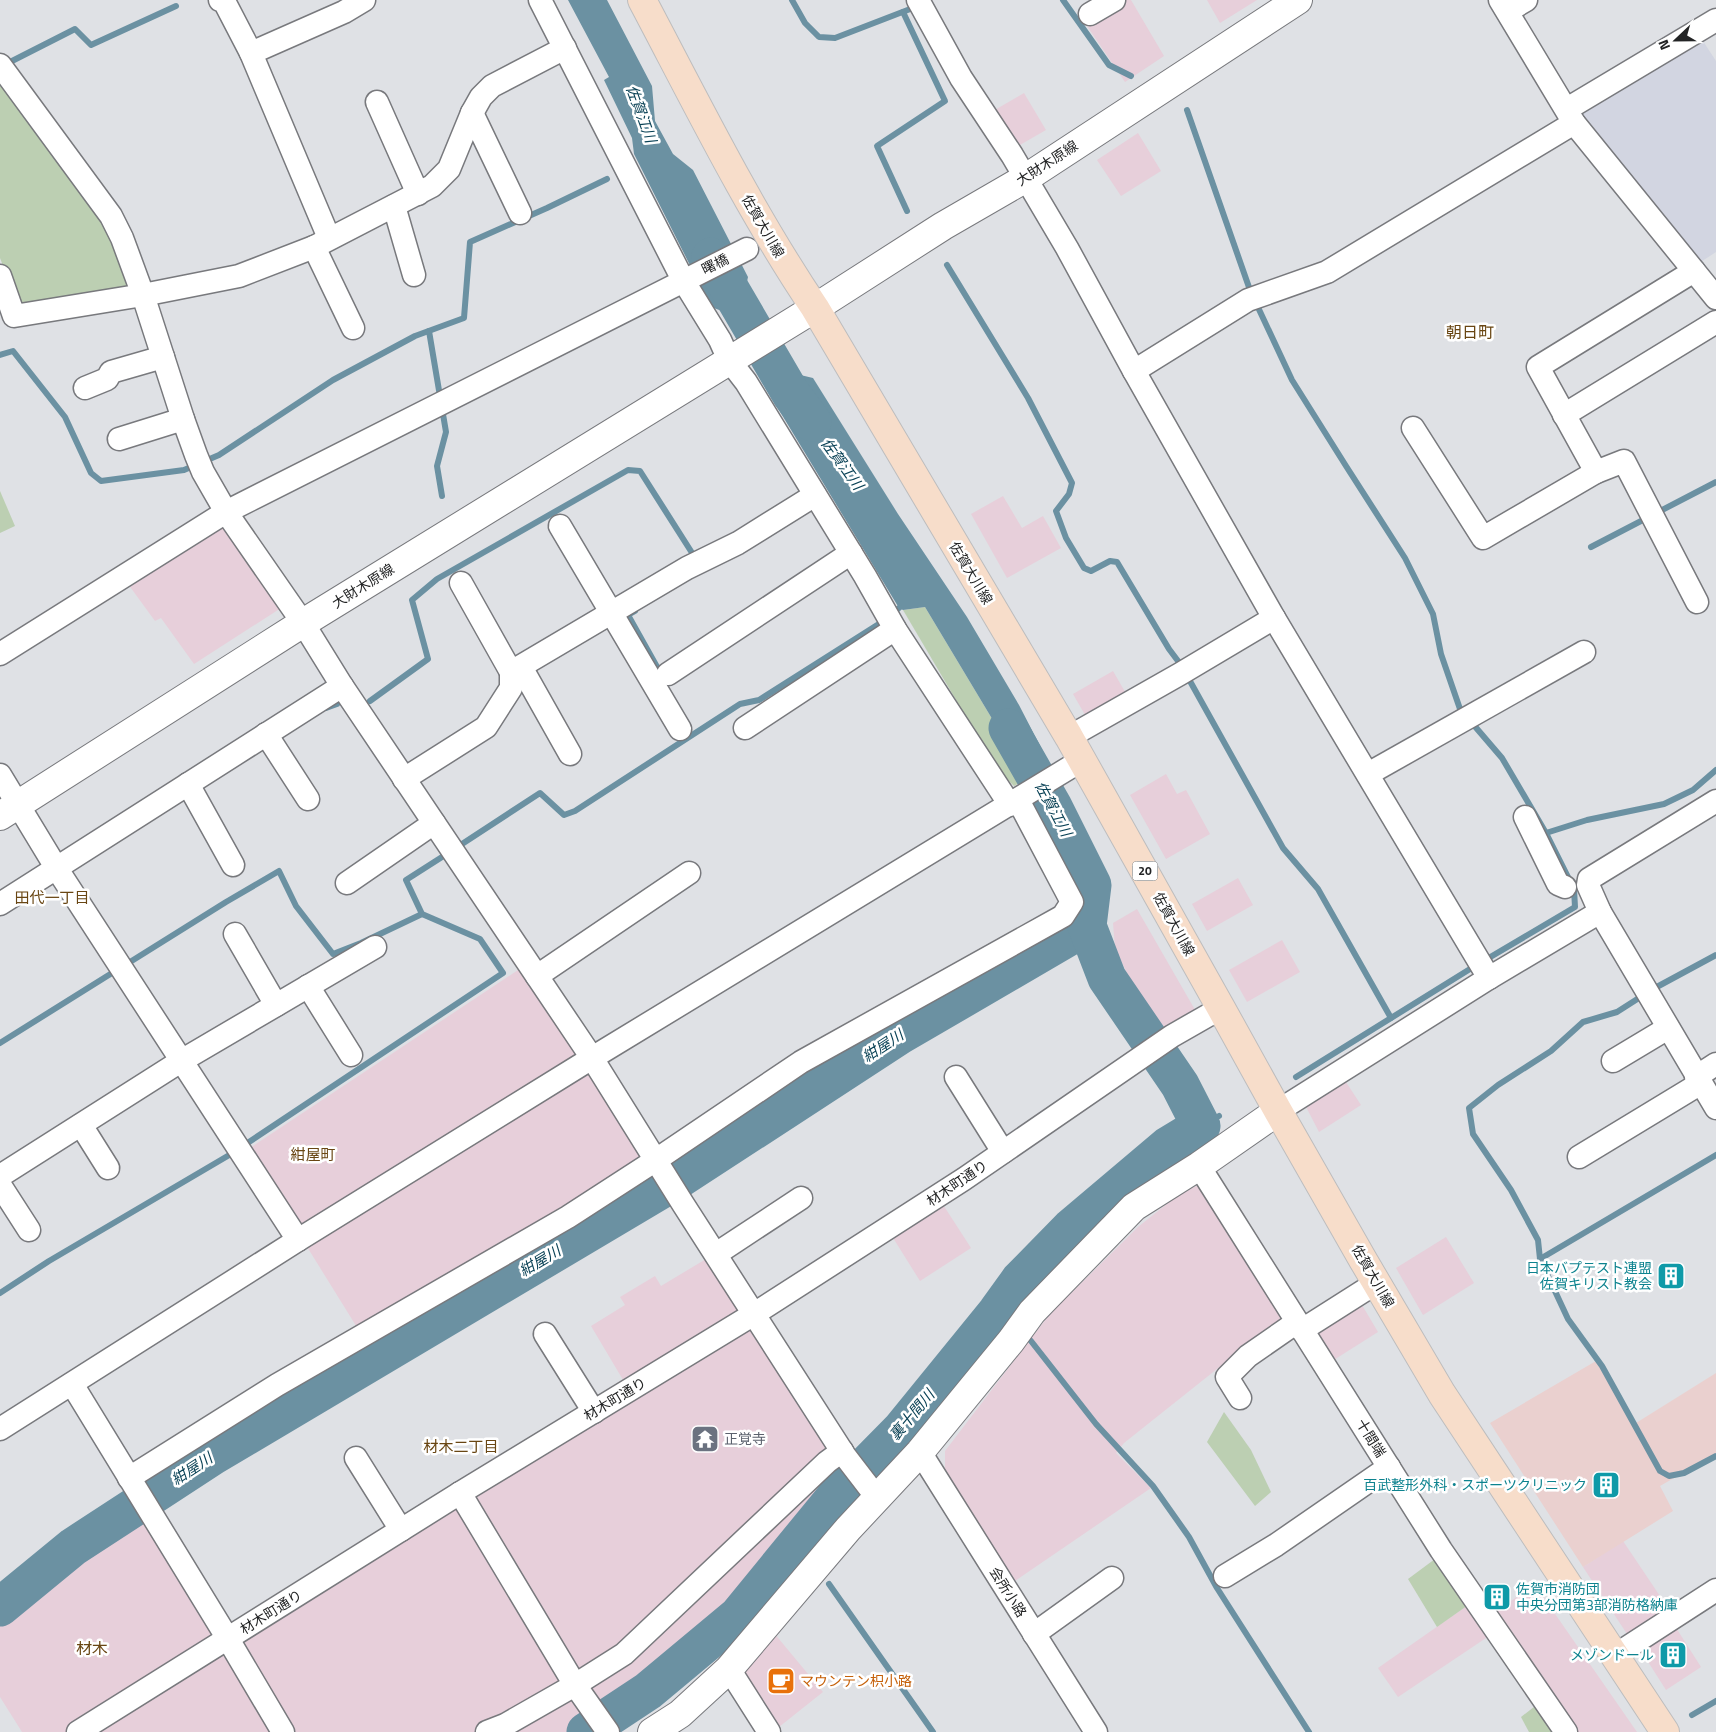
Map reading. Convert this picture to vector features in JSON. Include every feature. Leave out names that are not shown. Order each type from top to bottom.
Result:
[{"type":"main road","name":"佐賀大川線","points":[[642,0],[750,204],[789,270],[804,315],[1076,749],[1222,1008],[1372,1285],[1614,1656],[1666,1732]]},
{"type":"street","points":[[220,0],[224,1],[251,53],[353,328]]},
{"type":"street","points":[[251,53],[344,12],[364,0]]},
{"type":"street","points":[[139,1493],[277,1384],[568,1216],[656,1160],[801,1062],[1063,916],[1072,902],[1017,800],[890,620],[746,382],[729,360],[720,340],[683,280],[540,0]]},
{"type":"street","points":[[1090,14],[1114,0]]},
{"type":"street","name":"大財木原線","points":[[9,811],[303,623],[804,315],[943,226],[1026,178],[1298,0]]},
{"type":"street","points":[[1511,4],[1571,116],[1716,298]]},
{"type":"street","points":[[923,9],[961,78],[1026,178],[1067,248],[1134,371],[1274,618],[1483,968]]},
{"type":"street","points":[[1134,371],[1253,298],[1327,272],[1571,116],[1716,20]]},
{"type":"street","points":[[0,276],[14,316],[144,295],[239,276],[322,243],[432,186],[449,169],[472,113],[481,97],[492,86],[565,48]]},
{"type":"street","points":[[0,65],[110,216],[122,238],[144,295],[183,420],[200,464],[226,512],[303,623],[342,686],[592,1058],[843,1453],[875,1496]]},
{"type":"street","points":[[377,102],[418,194]]},
{"type":"street","points":[[472,113],[520,213]]},
{"type":"street","points":[[394,206],[414,275]]},
{"type":"street","name":"曙橋","points":[[0,654],[226,512],[747,249]]},
{"type":"street","points":[[1596,472],[1538,367],[1694,271]]},
{"type":"street","points":[[1564,415],[1716,322]]},
{"type":"street","points":[[85,388],[107,379],[111,372],[163,357]]},
{"type":"street","points":[[119,439],[183,420]]},
{"type":"street","points":[[1413,428],[1483,538],[1596,472],[1624,461],[1697,602]]},
{"type":"street","points":[[404,778],[486,727],[511,688],[516,669],[687,568],[738,543],[815,495]]},
{"type":"street","points":[[560,526],[680,729]]},
{"type":"street","points":[[668,674],[851,553]]},
{"type":"street","points":[[461,583],[570,754]]},
{"type":"street","points":[[0,1429],[298,1240],[592,1058],[1052,778],[1076,749],[1186,670],[1274,618]]},
{"type":"street","points":[[745,728],[890,620]]},
{"type":"street","points":[[1368,774],[1584,652]]},
{"type":"street","points":[[0,904],[342,686]]},
{"type":"street","points":[[266,734],[308,799]]},
{"type":"street","points":[[0,775],[9,811],[57,869],[298,1240]]},
{"type":"street","points":[[188,784],[233,866]]},
{"type":"street","points":[[1716,801],[1589,879],[1588,885],[1600,912],[1716,1108]]},
{"type":"street","points":[[1525,817],[1558,884],[1565,887]]},
{"type":"street","points":[[347,883],[434,823]]},
{"type":"street","points":[[537,976],[690,873]]},
{"type":"street","points":[[652,1732],[680,1714],[729,1669],[875,1496],[920,1452],[1032,1312],[1134,1207],[1199,1166],[1483,968],[1600,912]]},
{"type":"street","points":[[236,934],[276,1005]]},
{"type":"street","points":[[0,1176],[181,1061],[375,948]]},
{"type":"street","points":[[308,986],[351,1055]]},
{"type":"street","name":"材木町通り","points":[[78,1732],[460,1493],[754,1314],[964,1179],[1172,1036],[1222,1008]]},
{"type":"street","points":[[1613,1061],[1668,1028]]},
{"type":"street","points":[[1579,1157],[1699,1080],[1716,1064]]},
{"type":"street","points":[[956,1078],[1003,1152]]},
{"type":"street","points":[[81,1125],[108,1168]]},
{"type":"street","name":"十間端","points":[[1199,1166],[1441,1550],[1566,1732]]},
{"type":"street","points":[[0,1185],[28,1230]]},
{"type":"street","points":[[716,1254],[801,1198]]},
{"type":"street","points":[[1240,1398],[1227,1376],[1248,1356],[1372,1285]]},
{"type":"street","points":[[546,1334],[594,1412]]},
{"type":"street","points":[[72,1384],[283,1732]]},
{"type":"street","name":"会所小路","points":[[920,1452],[1096,1732]]},
{"type":"street","points":[[487,1732],[578,1689],[624,1654],[827,1462],[843,1453]]},
{"type":"street","points":[[356,1458],[401,1530]]},
{"type":"street","points":[[1225,1576],[1276,1545],[1388,1466]]},
{"type":"street","points":[[460,1493],[578,1689],[608,1732]]},
{"type":"street","points":[[1034,1634],[1112,1578]]},
{"type":"street","points":[[1614,1656],[1716,1590]]},
{"type":"street","points":[[729,1669],[768,1732]]},
{"type":"shaded area","points":[[1116,0],[1131,0],[1164,56],[1125,82],[1083,20]]},
{"type":"shaded area","points":[[1207,0],[1257,0],[1220,23]]},
{"type":"shaded area","points":[[1699,35],[1716,61],[1716,252],[1696,265],[1572,114]]},
{"type":"shaded area","points":[[1024,93],[1046,130],[1004,154],[981,118]]},
{"type":"shaded area","points":[[1138,133],[1161,171],[1121,196],[1097,160]]},
{"type":"shaded area","points":[[1003,496],[1022,528],[1043,516],[1061,548],[1007,578],[971,514]]},
{"type":"shaded area","points":[[222,524],[281,608],[194,664],[161,618],[155,621],[128,584]]},
{"type":"shaded area","points":[[1113,671],[1128,697],[1088,720],[1073,694]]},
{"type":"shaded area","points":[[1166,774],[1177,794],[1186,790],[1210,834],[1166,859],[1130,795]]},
{"type":"shaded area","points":[[1238,878],[1253,905],[1207,931],[1192,904]]},
{"type":"shaded area","points":[[1137,909],[1198,1015],[1166,1035],[1133,986],[1115,948],[1113,923]]},
{"type":"shaded area","points":[[1282,940],[1300,972],[1247,1002],[1229,970]]},
{"type":"shaded area","points":[[521,968],[646,1157],[358,1329],[247,1150]]},
{"type":"shaded area","points":[[1342,1076],[1361,1105],[1319,1132],[1303,1101]]},
{"type":"shaded area","points":[[1196,1186],[1204,1188],[1291,1325],[1222,1365],[1124,1443],[1116,1453],[1151,1488],[1012,1583],[945,1476],[945,1451],[1049,1315],[1138,1227],[1173,1199]]},
{"type":"shaded area","points":[[940,1200],[971,1248],[920,1281],[890,1233]]},
{"type":"shaded area","points":[[1446,1237],[1474,1283],[1423,1315],[1396,1268]]},
{"type":"shaded area","points":[[706,1259],[843,1472],[727,1609],[643,1685],[568,1732],[22,1732],[0,1697],[0,1621],[77,1559],[147,1517],[226,1645],[632,1395],[591,1326],[625,1305],[620,1297],[655,1276],[661,1286]]},
{"type":"shaded area","points":[[1359,1300],[1378,1332],[1329,1363],[1309,1330]]},
{"type":"shaded area","points":[[1596,1361],[1636,1423],[1716,1373],[1716,1454],[1660,1486],[1673,1511],[1583,1567],[1490,1423]]},
{"type":"shaded area","points":[[1623,1541],[1670,1611],[1629,1637],[1583,1567]]},
{"type":"shaded area","points":[[1535,1585],[1637,1732],[1571,1732],[1491,1614]]},
{"type":"shaded area","points":[[1471,1603],[1492,1634],[1398,1697],[1378,1668]]},
{"type":"shaded area","points":[[1673,1623],[1701,1667],[1666,1690],[1638,1646]]},
{"type":"shaded area","name":"マウンテン枳小路","points":[[774,1633],[823,1692],[779,1727],[742,1669]]},
{"type":"green space","points":[[0,78],[108,227],[129,290],[18,305],[0,258]]},
{"type":"green space","points":[[0,491],[15,526],[0,533]]},
{"type":"green space","points":[[925,607],[1021,767],[1023,781],[1014,786],[996,768],[903,610]]},
{"type":"green space","points":[[1224,1412],[1251,1450],[1271,1492],[1255,1506],[1207,1442]]},
{"type":"green space","points":[[1439,1556],[1471,1603],[1437,1627],[1408,1579]]},
{"type":"green space","points":[[1539,1703],[1559,1732],[1529,1732],[1521,1717]]},
{"type":"water","points":[[568,0],[607,0],[652,86],[655,121],[673,154],[693,170],[748,277],[743,300],[722,311],[711,307],[634,154],[632,138],[604,80],[609,77]]},
{"type":"water","points":[[792,373],[813,378],[898,514],[967,617],[1019,705],[1050,765],[1023,781],[1021,767],[925,607],[903,610],[899,608],[765,387]]},
{"type":"waterway","points":[[792,0],[805,23],[819,37],[835,38],[918,6]]},
{"type":"waterway","points":[[1063,0],[1109,65],[1131,76]]},
{"type":"waterway","points":[[12,61],[75,29],[91,45],[176,6]]},
{"type":"waterway","points":[[903,12],[945,101],[877,146],[907,211]]},
{"type":"waterway","points":[[1187,110],[1251,293]]},
{"type":"waterway","points":[[0,355],[13,351],[65,417],[91,473],[101,481],[184,470],[219,455],[333,380],[415,336],[464,318],[470,242],[607,179]]},
{"type":"waterway","name":"佐賀江川","points":[[711,257],[791,394],[812,422]]},
{"type":"waterway","points":[[947,265],[1028,398],[1072,483],[1069,494],[1056,511],[1066,538],[1084,568],[1091,571],[1110,561],[1117,562],[1169,649],[1181,665],[1283,848],[1318,889],[1391,1018]]},
{"type":"waterway","points":[[1256,303],[1292,380],[1405,558],[1433,614],[1441,654],[1460,709],[1502,758],[1546,833],[1574,889],[1575,907],[1470,969],[1296,1077]]},
{"type":"waterway","points":[[429,331],[446,432],[437,466],[442,496]]},
{"type":"waterway","points":[[370,701],[428,659],[412,600],[437,579],[628,470],[640,471],[694,556]]},
{"type":"waterway","points":[[1591,547],[1716,482]]},
{"type":"waterway","points":[[462,844],[540,793],[564,815],[575,811],[740,704],[759,700],[882,622],[899,608]]},
{"type":"waterway","points":[[635,611],[628,615],[661,674]]},
{"type":"waterway","points":[[326,708],[337,704]]},
{"type":"waterway","name":"裏十間川","points":[[586,1732],[648,1691],[738,1616],[837,1495],[901,1430],[997,1312],[1020,1280],[1071,1228],[1168,1146],[1201,1126],[1180,1085],[1107,978],[1087,926],[1092,885],[1053,807],[1008,728]]},
{"type":"waterway","points":[[1546,833],[1587,820],[1664,804],[1693,790],[1716,770]]},
{"type":"waterway","points":[[249,1142],[503,973],[480,939],[422,914],[406,880],[442,857]]},
{"type":"waterway","points":[[130,962],[279,871],[296,906],[333,954],[422,914]]},
{"type":"waterway","name":"紺屋川","points":[[0,1607],[73,1547],[214,1455],[682,1177],[900,1035],[1087,926]]},
{"type":"waterway","points":[[1716,955],[1653,989],[1617,1012],[1583,1022],[1551,1051],[1498,1085],[1469,1108],[1473,1134],[1511,1190],[1538,1240],[1540,1259],[1568,1319],[1602,1366],[1660,1471],[1669,1476],[1684,1473],[1716,1456]]},
{"type":"waterway","points":[[0,1043],[112,973]]},
{"type":"waterway","points":[[1201,1126],[1219,1116]]},
{"type":"waterway","points":[[0,1293],[49,1261],[231,1154]]},
{"type":"waterway","points":[[1540,1259],[1716,1155]]},
{"type":"waterway","points":[[997,1312],[1014,1326]]},
{"type":"waterway","points":[[1024,1334],[1096,1424],[1153,1486],[1189,1537],[1217,1588],[1309,1732]]},
{"type":"waterway","points":[[829,1584],[933,1732]]},
{"type":"waterway","points":[[1692,1715],[1716,1701]]},
{"type":"place","name":"日本バプテスト連盟 佐賀キリスト教会","points":[[1671,1276]]},
{"type":"place","name":"正覚寺","points":[[705,1439]]},
{"type":"place","name":"百武整形外科・スポーツクリニック","points":[[1606,1485]]},
{"type":"place","name":"佐賀市消防団 中央分団第3部消防格納庫","points":[[1497,1597]]},
{"type":"place","name":"メゾンドール","points":[[1673,1655]]},
{"type":"place","name":"マウンテン枳小路","points":[[781,1681]]},
{"type":"district","name":"朝日町","points":[[1470,332]]},
{"type":"district","name":"田代一丁目","points":[[52,898]]},
{"type":"district","name":"紺屋町","points":[[313,1155]]},
{"type":"district","name":"材木二丁目","points":[[461,1447]]},
{"type":"district","name":"材木","points":[[92,1648]]}]
